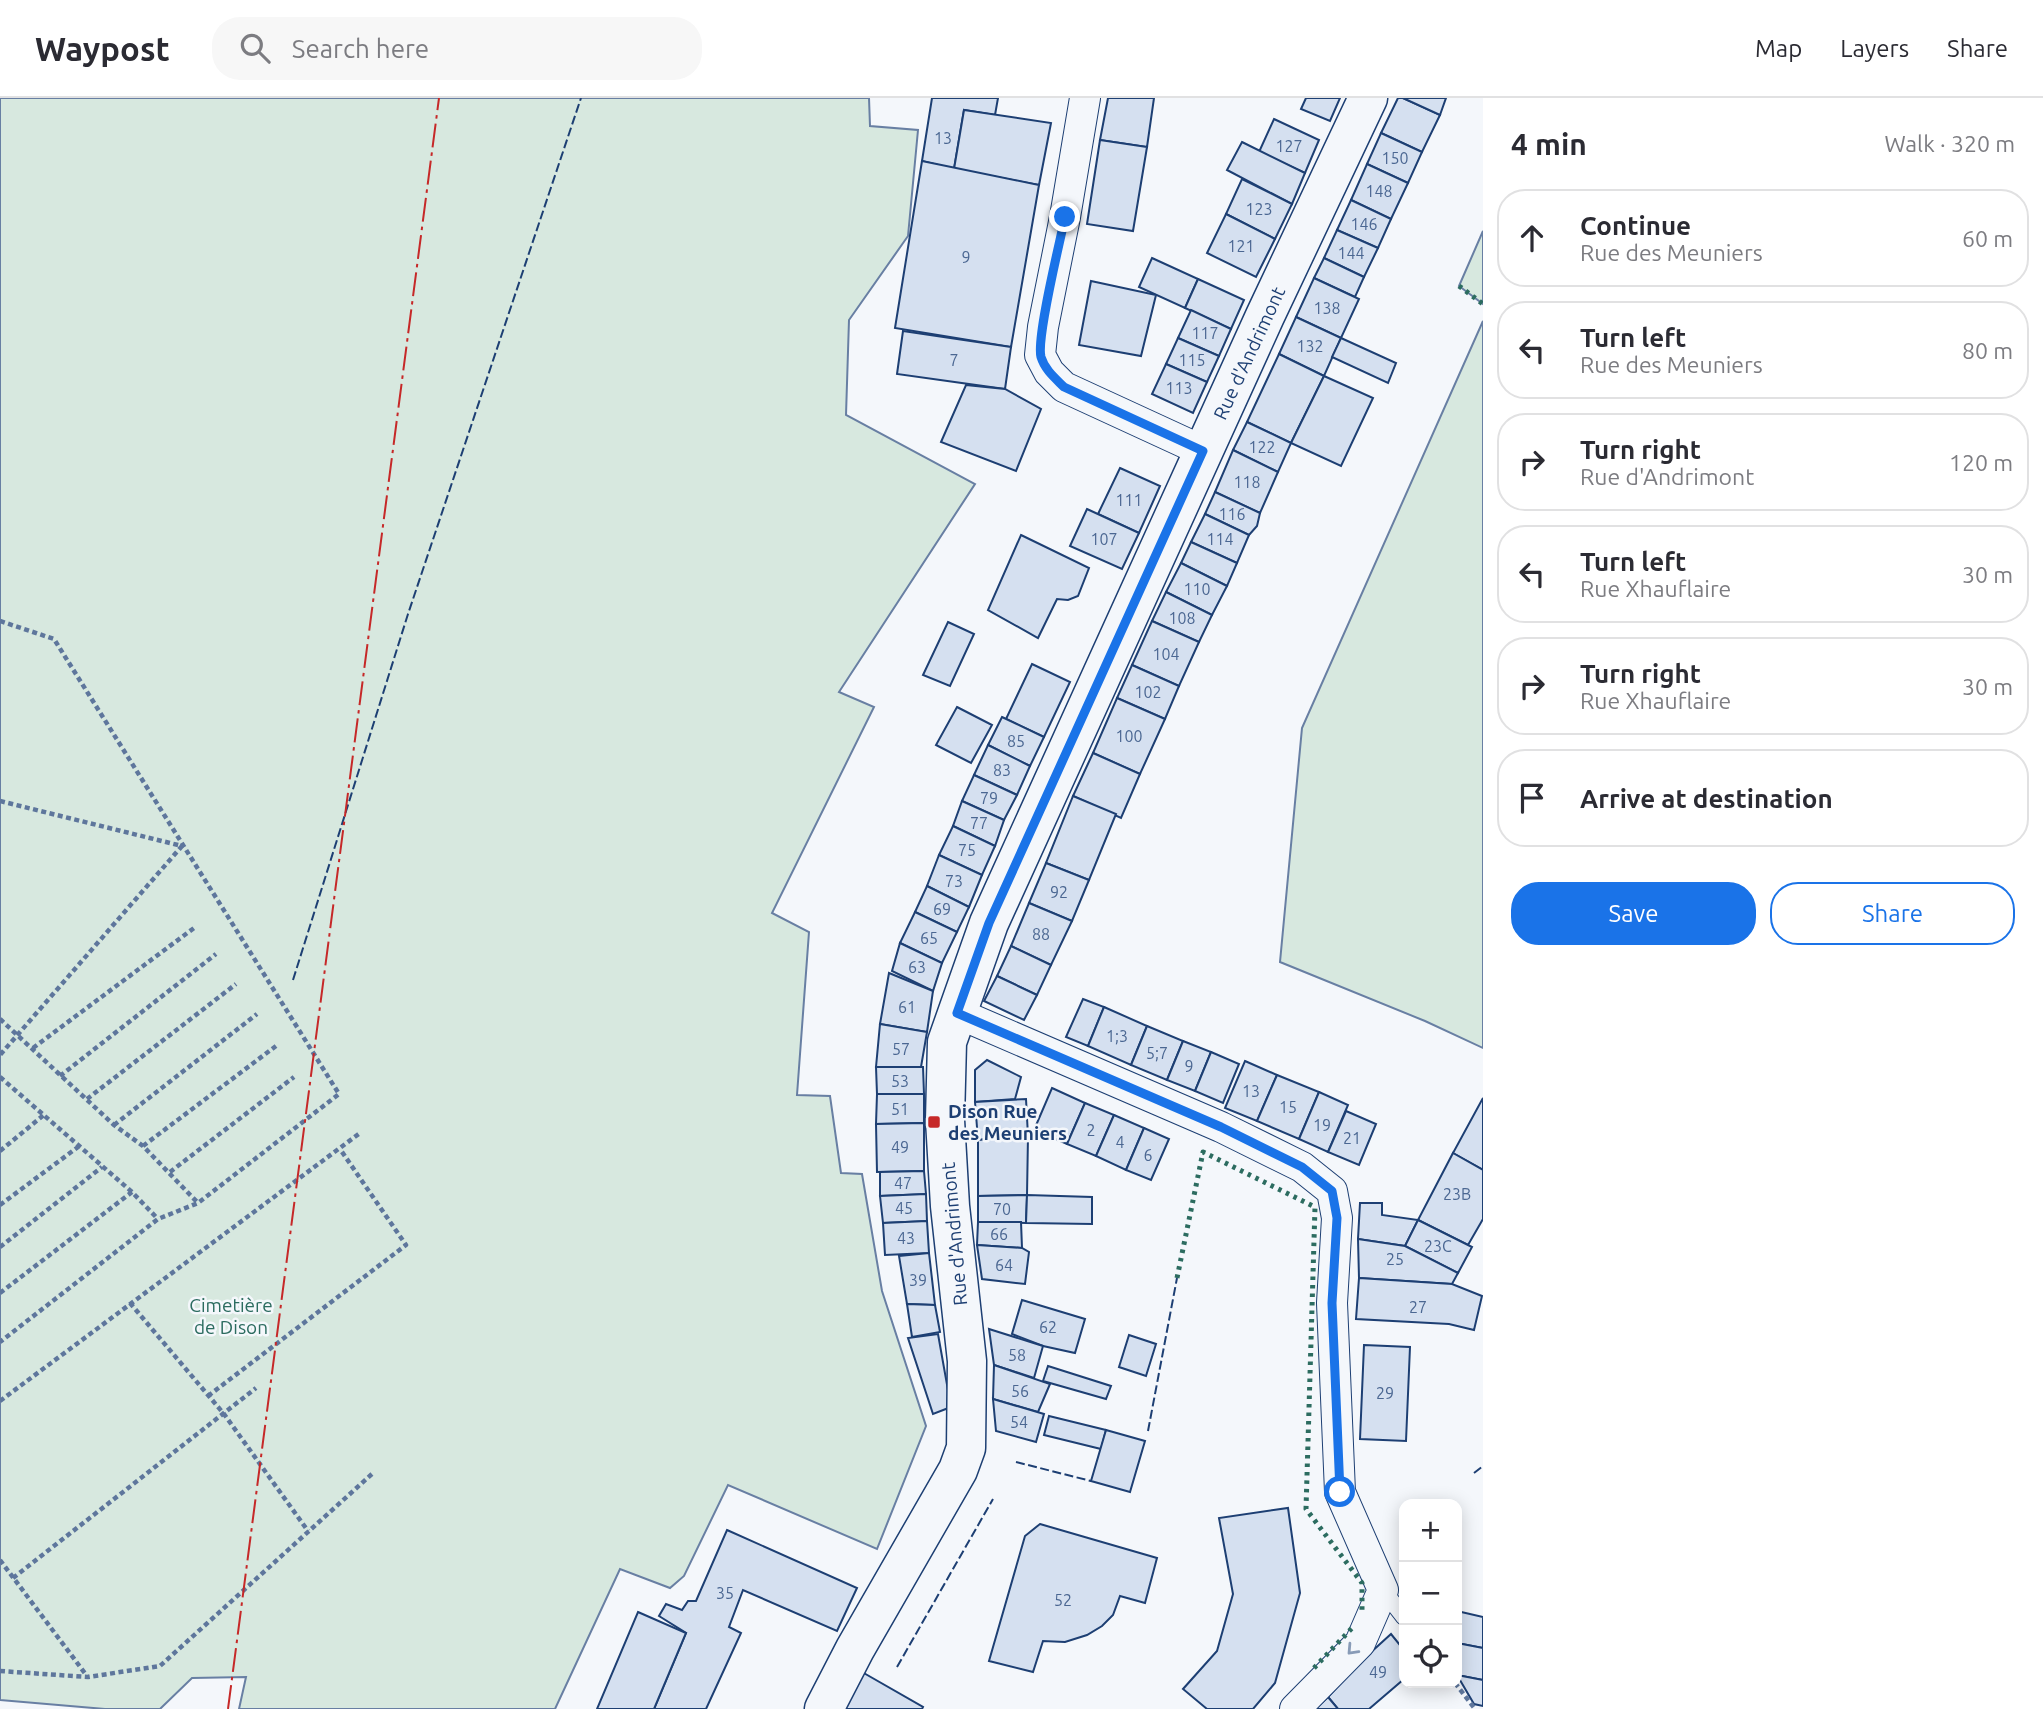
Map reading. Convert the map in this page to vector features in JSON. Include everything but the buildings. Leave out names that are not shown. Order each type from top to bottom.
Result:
[{"type":"street","points":[[1085,98],[1040,355],[1049,372],[1064,387],[1203,451]]},
{"type":"street","name":"Rue d'Andrimont","points":[[824,1709],[855,1649],[958,1470],[966,1448],[967,1361],[950,1206],[945,1120],[947,1042],[989,923],[1203,451],[1368,98]]},
{"type":"street","points":[[957,1013],[1221,1127],[1302,1167],[1332,1191],[1337,1218],[1332,1303],[1340,1492],[1394,1586],[1360,1643],[1295,1709]]},
{"type":"path","points":[[0,621],[54,639],[339,1094],[198,1203],[158,1219],[0,1342]]},
{"type":"path","points":[[0,801],[182,846]]},
{"type":"path","points":[[0,1055],[182,846]]},
{"type":"path","points":[[33,1048],[194,928]]},
{"type":"path","points":[[60,1076],[216,954]]},
{"type":"path","points":[[87,1099],[236,984]]},
{"type":"path","points":[[114,1125],[257,1014]]},
{"type":"path","points":[[0,1019],[114,1125],[143,1146],[198,1203]]},
{"type":"path","points":[[143,1146],[276,1046]]},
{"type":"path","points":[[0,1077],[132,1192],[158,1219]]},
{"type":"path","points":[[170,1172],[294,1077]]},
{"type":"path","points":[[0,1151],[45,1114]]},
{"type":"path","points":[[0,1401],[360,1133]]},
{"type":"path","points":[[0,1205],[78,1147]]},
{"type":"path","points":[[208,1396],[406,1245],[340,1149]]},
{"type":"path","points":[[0,1247],[102,1167]]},
{"type":"path","points":[[0,1293],[132,1192]]},
{"type":"path","points":[[130,1303],[224,1414],[308,1531]]},
{"type":"path","points":[[13,1578],[256,1388]]},
{"type":"path","points":[[0,1671],[88,1677],[160,1666],[373,1473]]},
{"type":"path","points":[[0,1560],[88,1677]]},
{"type":"path","points":[[1459,1688],[1475,1709]]},
{"type":"green space","name":"Cimetière de Dison","points":[[0,98],[869,98],[870,126],[918,130],[908,236],[849,320],[846,415],[975,484],[839,692],[874,707],[772,913],[809,932],[797,1095],[830,1096],[841,1173],[862,1174],[882,1291],[926,1426],[877,1549],[728,1485],[684,1576],[670,1588],[620,1569],[555,1709],[239,1709],[246,1677],[192,1678],[160,1709],[105,1709],[0,1700]]},
{"type":"green space","points":[[1483,231],[1483,304],[1459,286]]},
{"type":"green space","points":[[1483,321],[1483,1048],[1425,1021],[1280,962],[1302,728]]},
{"type":"hedge","points":[[1459,286],[1483,304]]},
{"type":"hedge","points":[[1177,1278],[1203,1152],[1315,1207],[1306,1509],[1362,1583],[1362,1610]]},
{"type":"hedge","points":[[1314,1668],[1353,1627]]},
{"type":"fence","points":[[293,980],[408,614],[581,98]]},
{"type":"fence","points":[[1148,1431],[1177,1278]]},
{"type":"fence","points":[[1016,1462],[1091,1481]]},
{"type":"fence","points":[[1474,1473],[1483,1466]]},
{"type":"fence","points":[[897,1667],[993,1499]]},
{"type":"power","points":[[228,1709],[439,98]]},
{"type":"place","name":"Dison Rue des Meuniers","points":[[934,1122]]},
{"type":"route","points":[[1065,217],[1040,355],[1049,372],[1064,387],[1203,451],[989,923],[957,1013],[1221,1127],[1302,1167],[1332,1191],[1337,1218],[1332,1303],[1340,1492]]}]
